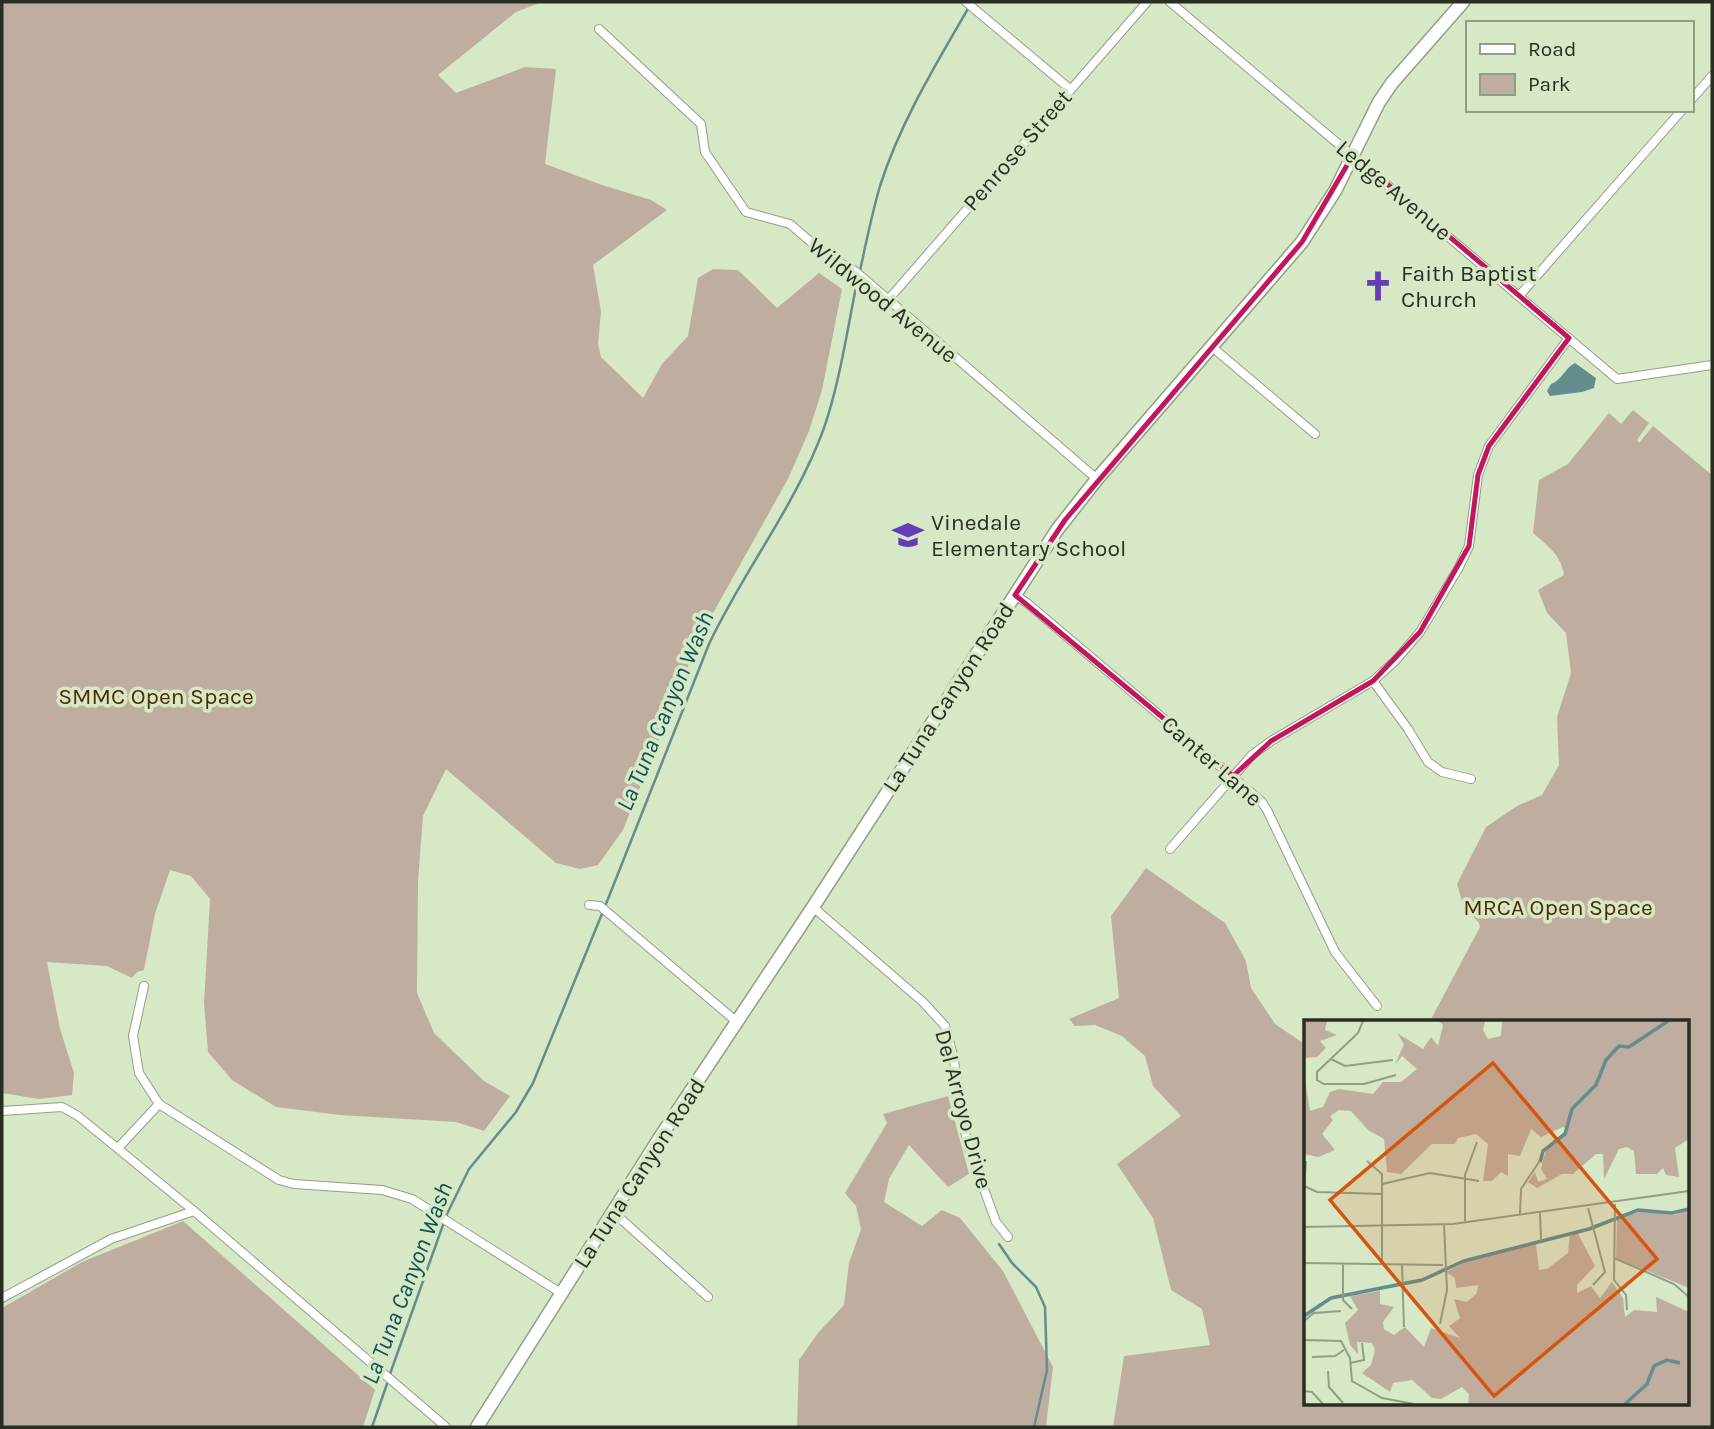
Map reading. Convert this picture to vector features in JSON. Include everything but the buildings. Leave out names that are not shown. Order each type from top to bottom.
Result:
[{"type":"main road","name":"La Tuna Canyon Road","points":[[477,1427],[613,1212],[1057,530],[1097,479],[1302,242],[1335,191],[1365,127],[1386,91],[1463,2]]},
{"type":"street","name":"Penrose Street","points":[[888,300],[1147,2]]},
{"type":"street","name":"Ledge Avenue","points":[[1170,2],[1617,379],[1712,365]]},
{"type":"street","points":[[969,4],[1070,89]]},
{"type":"street","name":"Wildwood Avenue","points":[[599,29],[701,124],[705,152],[746,212],[790,224],[827,256],[863,277],[1097,479]]},
{"type":"street","points":[[1693,98],[1712,76]]},
{"type":"street","points":[[1519,296],[1680,112]]},
{"type":"street","points":[[1170,849],[1252,755],[1373,681],[1420,632],[1458,569],[1471,541],[1478,475],[1489,446],[1569,338]]},
{"type":"street","points":[[1212,347],[1315,435]]},
{"type":"street","name":"Canter Lane","points":[[1015,595],[1233,776],[1267,810],[1335,952],[1377,1006]]},
{"type":"street","points":[[1373,681],[1430,764],[1442,772],[1471,779]]},
{"type":"street","points":[[589,905],[600,906],[737,1022]]},
{"type":"street","name":"Del Arroyo Drive","points":[[813,907],[923,1002],[945,1026],[953,1055],[967,1143],[996,1222],[1008,1237]]},
{"type":"street","points":[[144,986],[133,1036],[139,1073],[159,1104],[279,1180],[294,1184],[382,1190],[412,1199],[561,1293]]},
{"type":"street","points":[[118,1148],[159,1104]]},
{"type":"street","points":[[2,1111],[62,1107],[78,1116],[194,1211],[446,1427]]},
{"type":"street","points":[[2,1298],[111,1238],[194,1211]]},
{"type":"street","points":[[613,1212],[708,1297]]},
{"type":"highlighted area","points":[[1353,155],[1569,338],[1489,446],[1478,475],[1469,546],[1420,632],[1373,681],[1271,741],[1233,776],[1015,595],[1065,520],[1302,242]]},
{"type":"green space","name":"SMMC Open Space","points":[[2,2],[542,2],[516,12],[438,75],[456,93],[525,67],[556,69],[545,164],[651,200],[667,210],[593,265],[601,312],[598,344],[601,357],[643,398],[662,364],[688,336],[698,278],[713,269],[738,270],[777,308],[819,273],[842,289],[822,390],[809,431],[788,479],[699,638],[623,830],[598,865],[580,869],[556,863],[446,769],[423,816],[418,881],[417,993],[434,1033],[484,1081],[510,1096],[484,1131],[456,1122],[340,1115],[276,1107],[232,1080],[208,1052],[204,1003],[210,899],[191,876],[170,870],[155,914],[144,970],[137,972],[132,978],[107,966],[47,962],[60,1029],[74,1073],[72,1095],[39,1099],[2,1093]]},
{"type":"green space","name":"MRCA Open Space","points":[[1633,410],[1649,423],[1637,440],[1639,443],[1653,426],[1712,475],[1712,1427],[1113,1427],[1124,1356],[1210,1345],[1202,1309],[1171,1290],[1153,1218],[1117,1164],[1181,1116],[1153,1086],[1145,1056],[1122,1036],[1095,1025],[1075,1026],[1069,1019],[1119,998],[1111,916],[1146,868],[1225,923],[1246,961],[1251,988],[1275,1024],[1304,1044],[1304,1404],[1690,1404],[1690,1020],[1431,1020],[1480,927],[1463,905],[1457,884],[1486,827],[1517,806],[1542,795],[1559,765],[1557,717],[1571,673],[1566,633],[1547,613],[1538,590],[1564,575],[1557,556],[1533,533],[1539,480],[1568,464],[1609,413],[1621,424]]},
{"type":"green space","points":[[948,1096],[969,1174],[948,1187],[909,1145],[889,1179],[884,1202],[922,1226],[942,1210],[960,1218],[1003,1271],[1053,1367],[1046,1427],[797,1427],[799,1360],[818,1333],[844,1305],[849,1263],[861,1229],[856,1206],[845,1193],[887,1123],[883,1114]]},
{"type":"green space","points":[[183,1221],[375,1390],[363,1427],[2,1427],[2,1308],[82,1262]]},
{"type":"water","points":[[1575,363],[1596,378],[1594,388],[1550,396],[1547,391],[1551,384]]},
{"type":"waterway","name":"La Tuna Canyon Wash","points":[[860,271],[888,163],[920,94],[969,7]]},
{"type":"waterway","name":"La Tuna Canyon Wash","points":[[446,1216],[469,1169],[516,1112],[533,1083],[709,644],[785,511],[812,456],[835,392],[858,277]]},
{"type":"waterway","name":"La Tuna Canyon Wash","points":[[390,1374],[444,1222]]},
{"type":"waterway","points":[[999,1244],[1012,1263],[1036,1287],[1045,1307],[1047,1370],[1034,1427]]},
{"type":"waterway","name":"La Tuna Canyon Wash","points":[[372,1427],[388,1381]]},
{"type":"place","name":"Faith Baptist Church","points":[[1378,286]]},
{"type":"place","name":"Vinedale Elementary School","points":[[908,535]]}]
